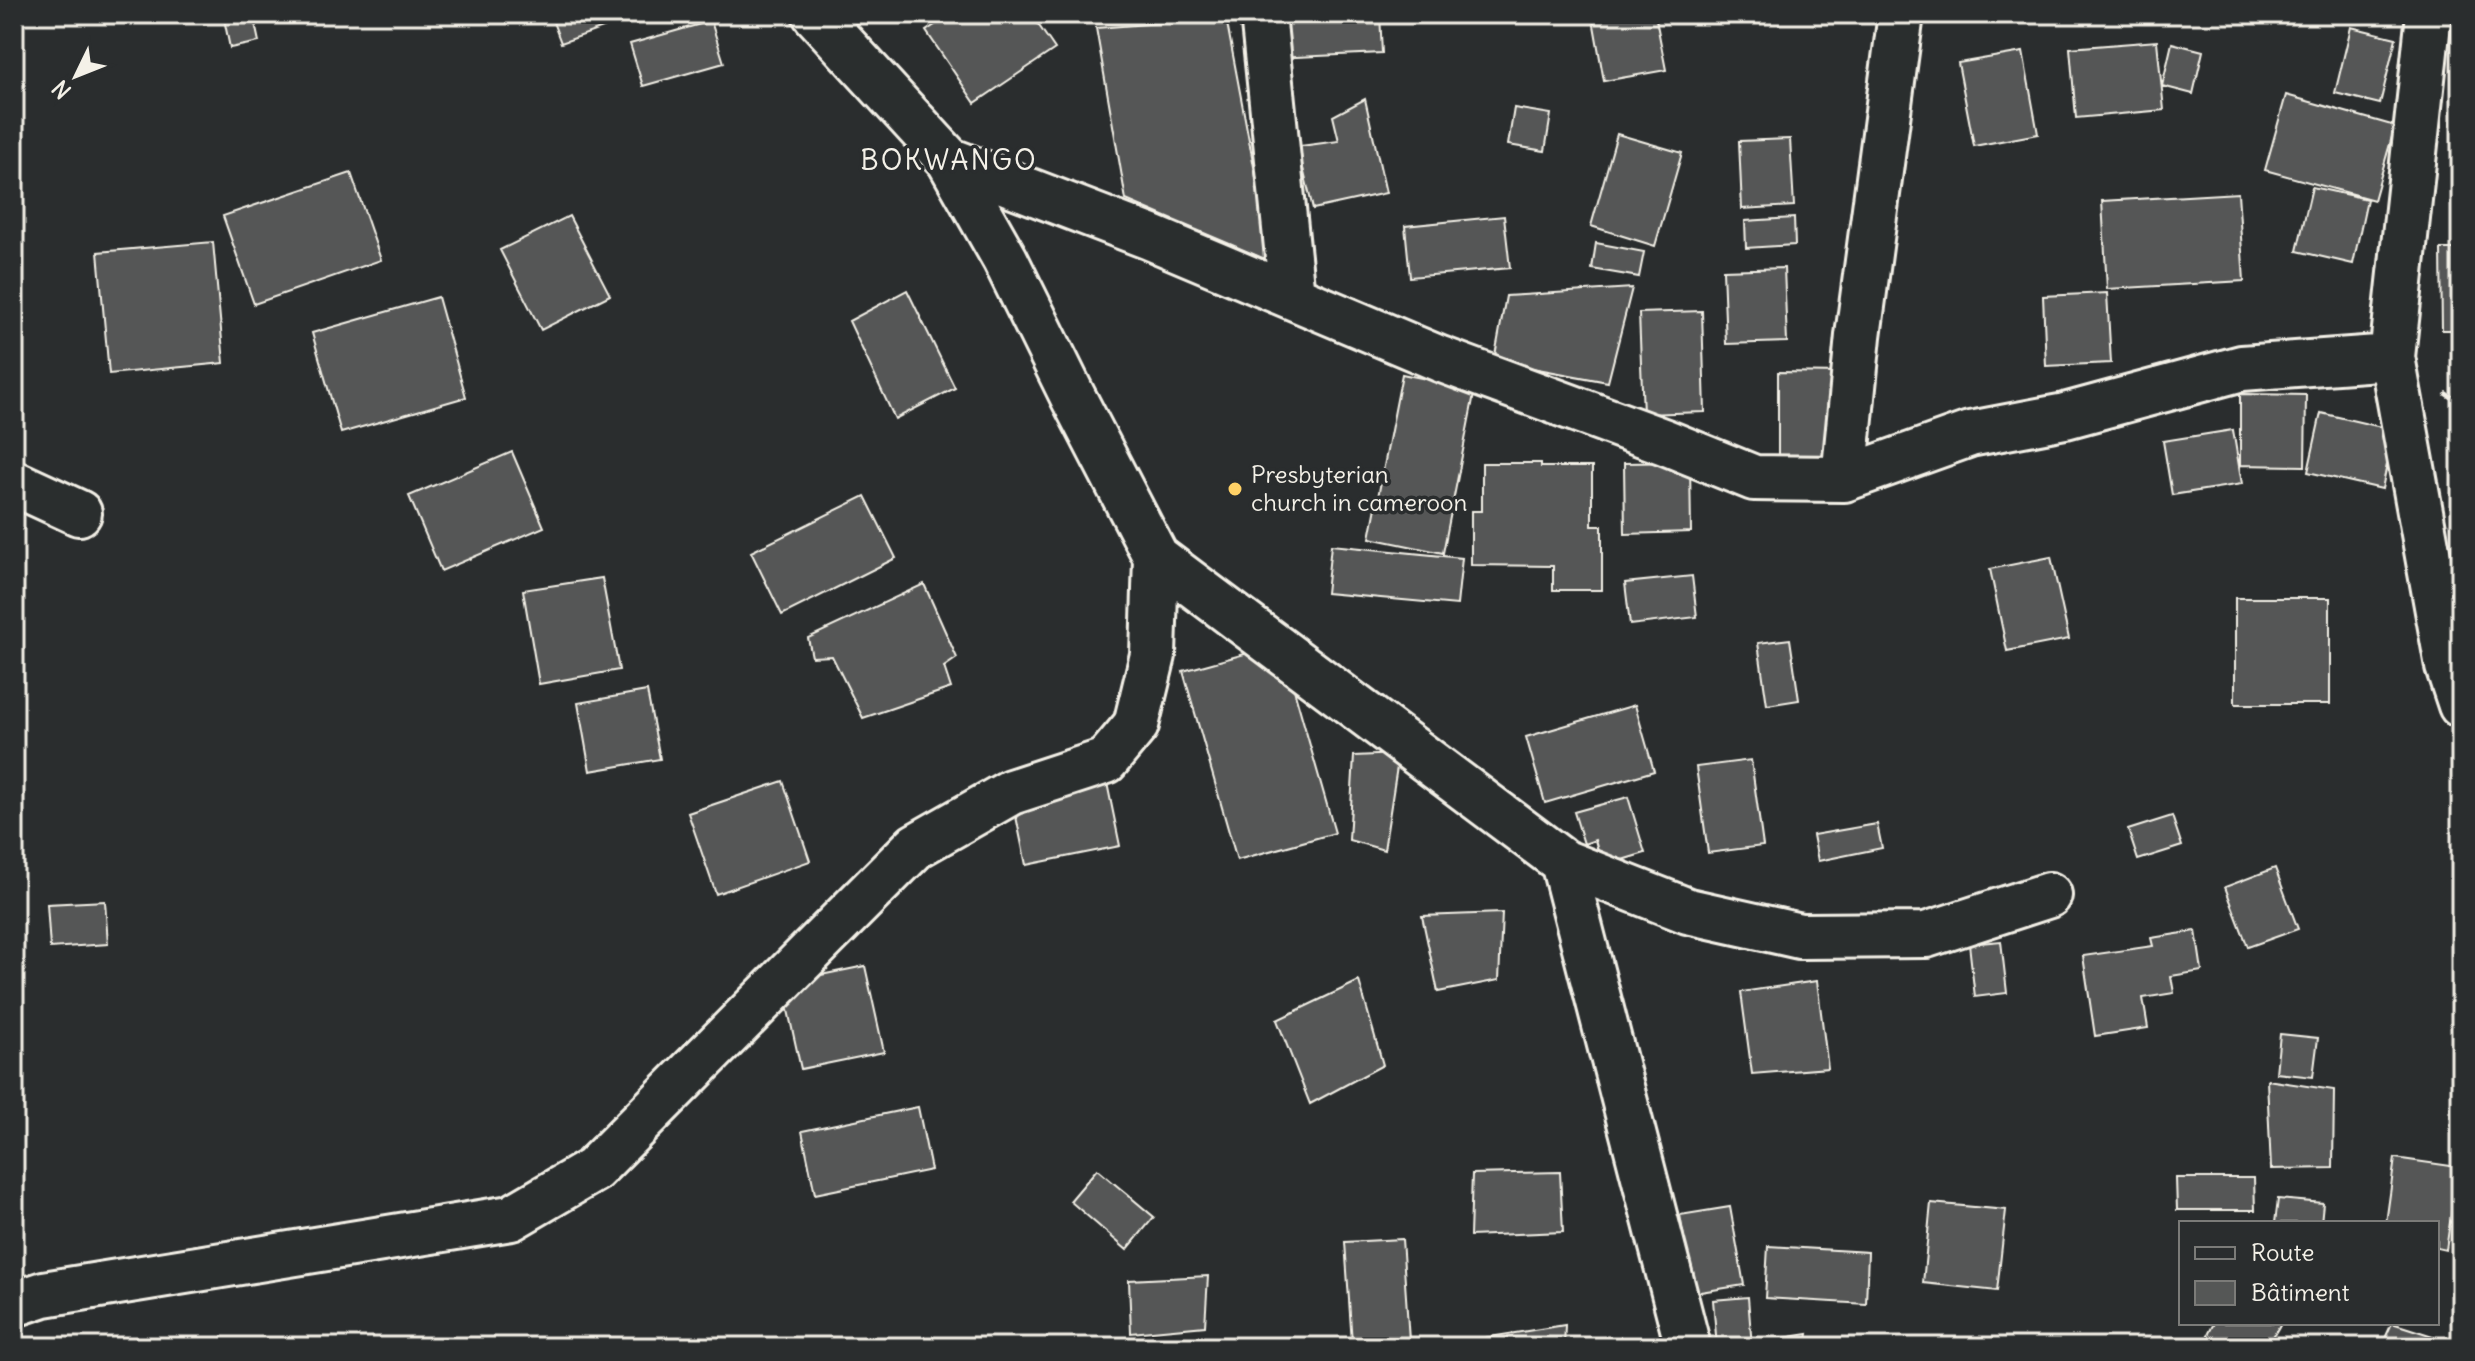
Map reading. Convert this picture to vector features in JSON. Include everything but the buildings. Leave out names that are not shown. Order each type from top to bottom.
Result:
[{"type":"street","points":[[815,14],[949,160],[1005,259],[1156,557],[1563,862],[1688,911],[1800,936],[1926,935],[2049,895]]},
{"type":"street","points":[[1263,14],[1292,296]]},
{"type":"street","points":[[1844,479],[1858,336],[1901,14]]},
{"type":"street","points":[[2429,14],[2392,357],[2448,666],[2461,705]]},
{"type":"street","points":[[949,160],[1150,237],[1440,359],[1754,478],[1844,479],[1970,434],[2065,416],[2242,368],[2392,357]]},
{"type":"street","points":[[14,483],[79,513]]},
{"type":"street","points":[[14,1304],[44,1294],[511,1218],[593,1170],[916,846],[1011,792],[1106,761],[1136,725],[1153,655],[1156,557]]},
{"type":"street","points":[[1563,862],[1688,1347]]},
{"type":"place","name":"Presbyterian church in cameroon","points":[[1235,489]]},
{"type":"district","name":"BOKWANGO","points":[[949,160]]}]
